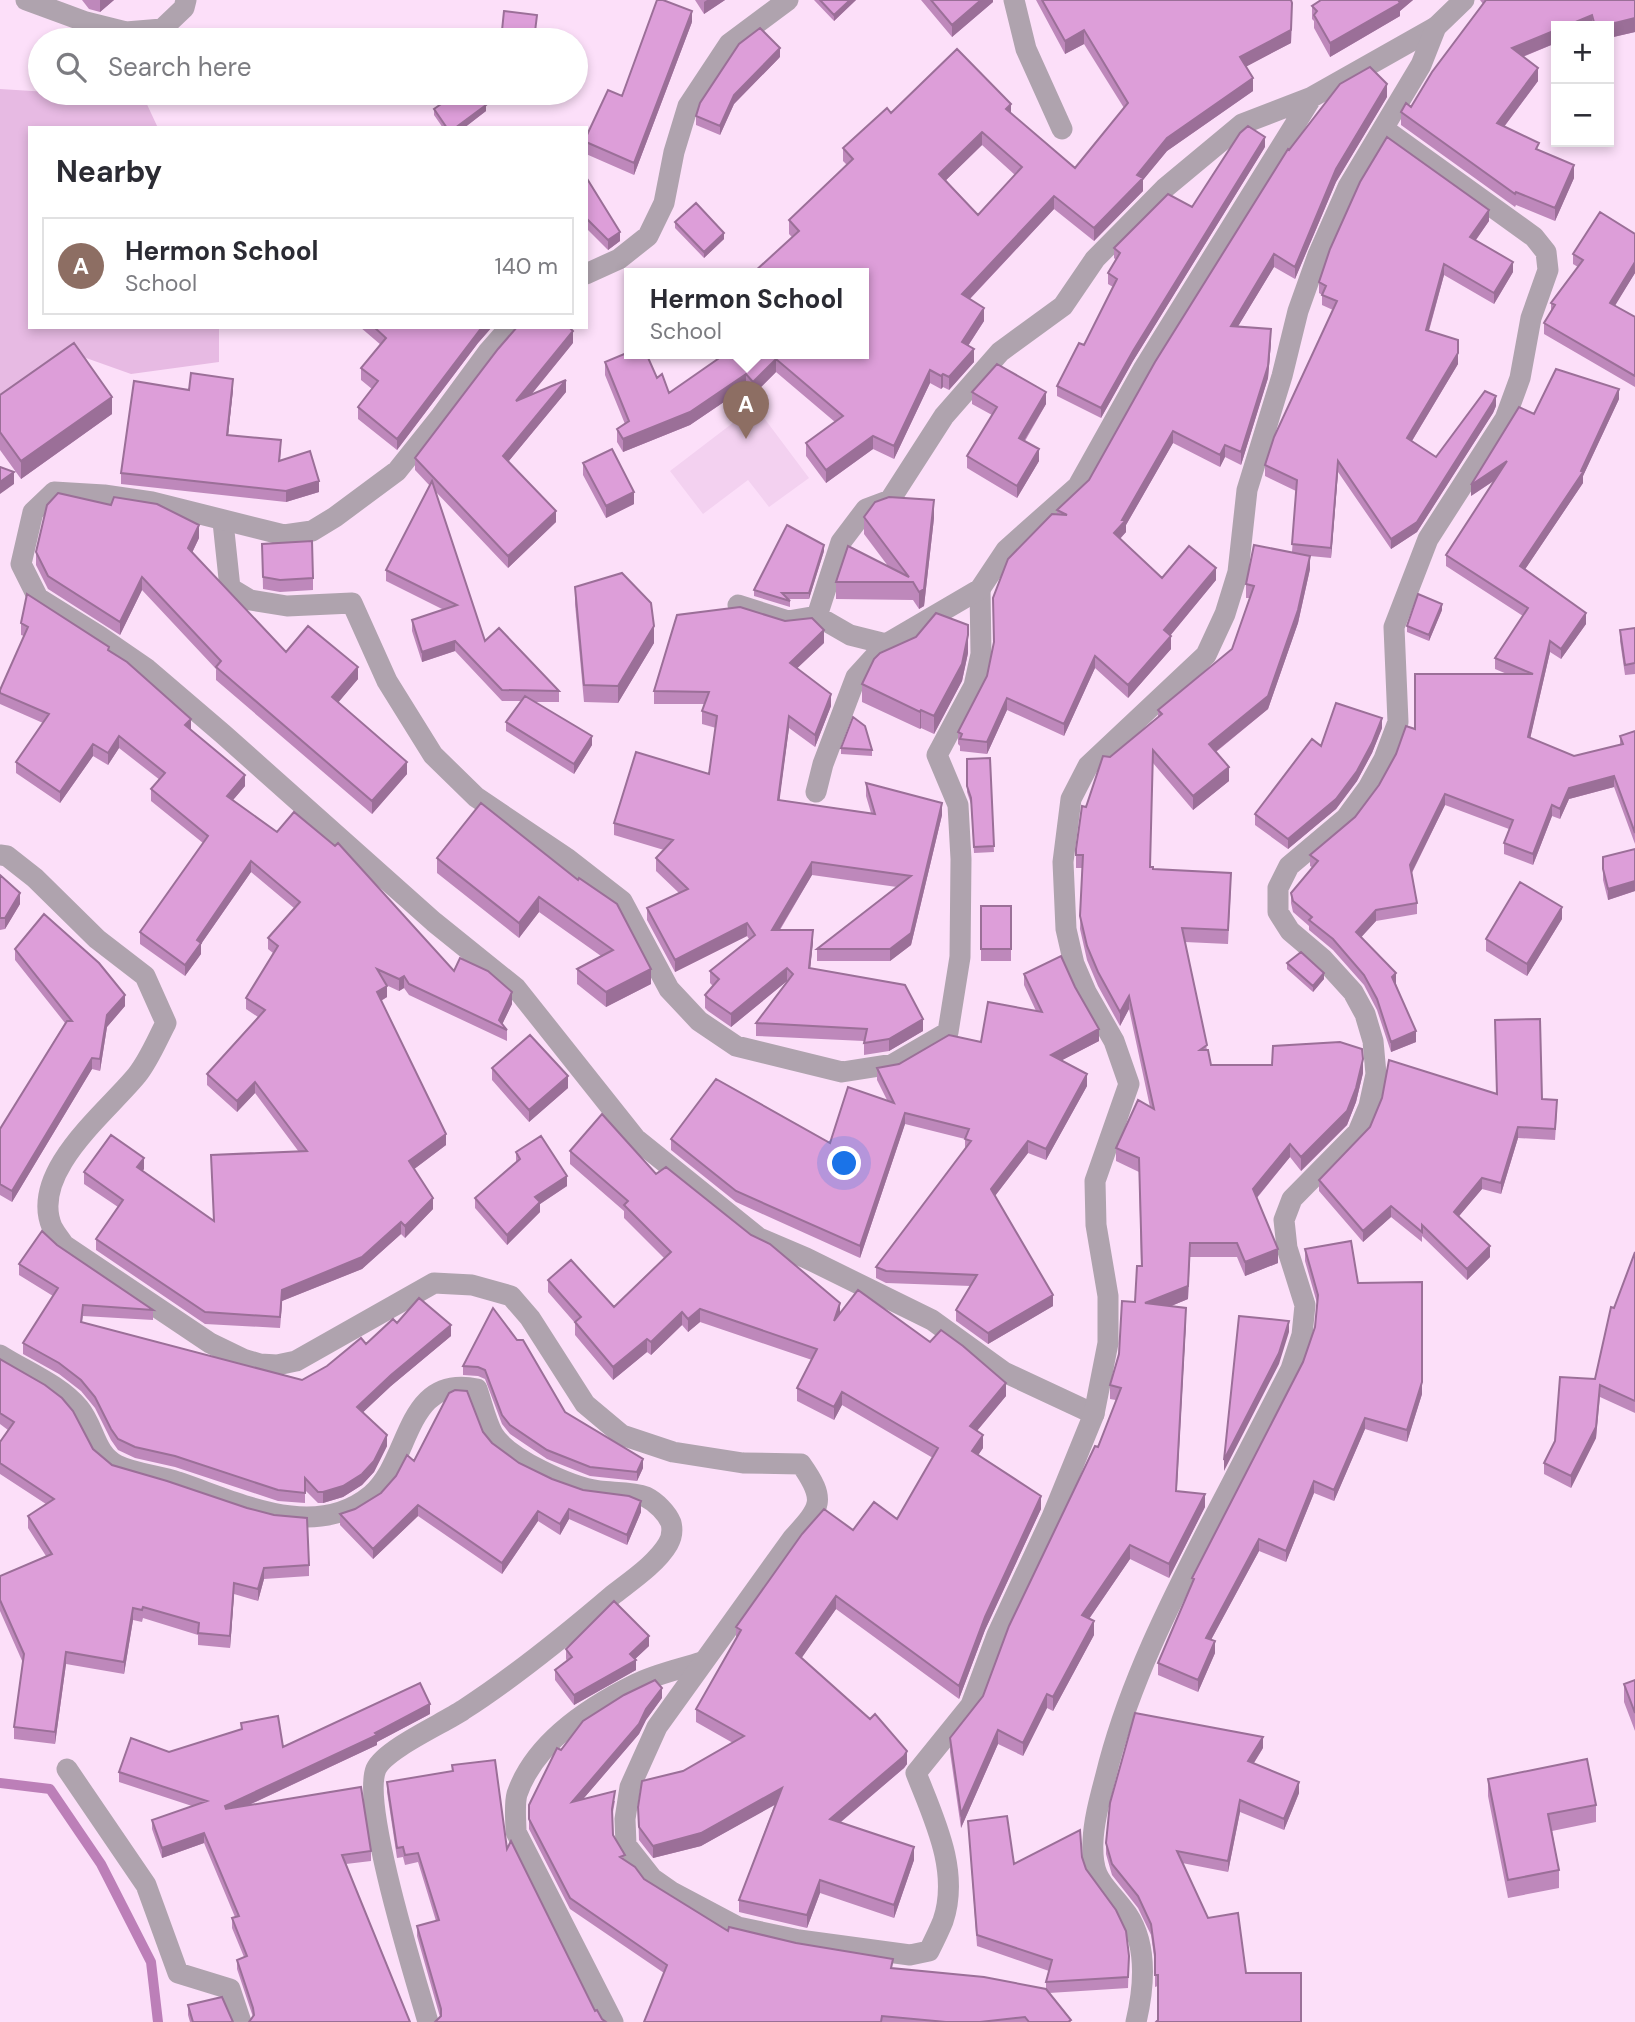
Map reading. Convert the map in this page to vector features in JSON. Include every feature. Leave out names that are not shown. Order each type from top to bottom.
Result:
[{"type":"street","points":[[26,0],[110,28]]},
{"type":"street","points":[[163,28],[184,8],[186,0]]},
{"type":"street","points":[[588,273],[619,260],[648,236],[664,203],[674,152],[688,106],[729,44],[788,0]]},
{"type":"street","points":[[1014,0],[1026,49],[1062,129]]},
{"type":"street","points":[[817,616],[841,542],[866,509],[890,500],[944,416],[1000,352],[1063,306],[1095,259],[1165,188],[1242,124],[1312,96],[1436,26],[1464,0]]},
{"type":"street","points":[[0,855],[7,856],[35,878],[97,939],[145,976],[166,1023],[139,1072],[75,1144],[56,1170],[48,1198],[52,1225],[64,1245],[210,1343],[260,1364],[277,1365],[296,1361],[435,1283],[472,1285],[511,1296],[530,1318],[585,1404],[622,1435],[673,1452],[743,1463],[801,1464],[817,1487],[815,1514],[792,1539],[657,1727],[630,1787],[625,1819],[626,1845],[652,1878],[672,1892],[738,1927],[799,1940],[910,1955],[929,1951],[944,1919],[948,1889],[944,1843],[916,1773],[971,1705],[997,1635],[1052,1517],[1094,1414],[1108,1343],[1108,1296],[1096,1225],[1095,1181],[1129,1084],[1114,1041],[1074,964],[1066,929],[1063,862],[1071,799],[1088,766],[1206,655],[1225,614],[1238,572],[1247,490],[1282,376],[1298,311],[1318,255],[1348,187],[1421,65],[1436,26]]},
{"type":"street","points":[[816,792],[823,764],[856,677],[886,643],[980,589],[1006,550],[1078,486],[1144,368],[1312,96]]},
{"type":"street","points":[[1136,2022],[1143,1970],[1138,1939],[1128,1915],[1107,1892],[1094,1870],[1093,1839],[1103,1786],[1121,1721],[1164,1614],[1291,1369],[1302,1335],[1305,1305],[1287,1248],[1284,1220],[1292,1199],[1358,1132],[1369,1107],[1376,1073],[1373,1041],[1365,1014],[1353,992],[1323,959],[1290,931],[1278,912],[1278,888],[1289,866],[1346,818],[1384,760],[1398,722],[1394,627],[1428,539],[1504,419],[1520,378],[1531,318],[1548,270],[1546,252],[1534,237],[1384,130]]},
{"type":"street","points":[[508,329],[397,471],[312,531],[284,535],[223,522],[152,502],[54,492],[33,512],[21,564],[38,598],[147,669],[435,922],[516,988],[636,1139],[759,1238],[932,1320],[1004,1372],[1094,1414]]},
{"type":"street","points":[[223,522],[230,588],[250,600],[287,607],[352,603],[387,681],[433,755],[476,797],[568,859],[622,901],[669,989],[699,1021],[736,1046],[842,1072],[893,1063],[948,1032],[960,957],[961,859],[958,805],[937,755],[974,686],[981,654],[980,589]]},
{"type":"street","points":[[738,605],[788,621],[817,616],[850,635],[886,643]]},
{"type":"street","points":[[0,1355],[57,1390],[79,1408],[99,1450],[114,1463],[264,1511],[308,1518],[355,1505],[371,1495],[391,1473],[416,1413],[427,1401],[452,1387],[464,1387],[477,1389],[494,1435],[527,1462],[566,1482],[595,1491],[644,1496],[666,1514],[672,1535],[667,1545],[646,1567],[513,1675],[462,1711],[391,1754],[377,1769],[373,1782],[376,1814],[396,1907],[428,2022]]},
{"type":"street","points":[[612,2022],[516,1832],[516,1797],[530,1765],[555,1737],[595,1707],[638,1683],[702,1662]]},
{"type":"street","points":[[67,1769],[146,1885],[178,1973],[230,1989],[241,2022]]},
{"type":"shaded area","points":[[0,89],[28,91],[28,105],[147,105],[157,126],[28,126],[28,329],[219,329],[219,362],[131,374],[72,353],[0,403]]},
{"type":"shaded area","points":[[755,406],[809,478],[769,507],[748,480],[703,514],[670,471]]},
{"type":"building","points":[[657,0],[692,11],[634,163],[588,143],[588,133],[608,90],[622,96]]},
{"type":"building","points":[[820,0],[850,0],[834,15]]},
{"type":"building","points":[[931,0],[981,0],[952,25]]},
{"type":"building","points":[[1042,0],[1291,0],[1292,3],[1291,30],[1240,57],[1253,78],[1167,138],[1137,175],[1143,178],[1094,228],[1054,196],[962,294],[984,308],[962,342],[974,349],[949,377],[930,370],[894,446],[873,436],[826,470],[806,443],[843,416],[776,359],[869,359],[869,268],[758,268],[799,231],[789,220],[853,159],[843,148],[887,108],[891,113],[957,49],[1011,104],[1006,109],[1075,168],[1128,103],[1084,30],[1065,41]],"holes":[[[982,132],[1022,167],[978,215],[939,174]]]},
{"type":"building","points":[[1321,0],[1398,0],[1400,3],[1330,43],[1314,15],[1317,11],[1312,6]]},
{"type":"building","points":[[1486,0],[1635,0],[1635,18],[1614,23],[1614,21],[1594,21],[1592,15],[1578,21],[1551,21],[1551,32],[1512,48],[1538,68],[1497,123],[1539,143],[1536,149],[1574,165],[1555,208],[1516,192],[1515,194],[1401,112],[1406,103],[1411,107],[1432,72]]},
{"type":"building","points":[[504,11],[537,15],[535,28],[502,28]]},
{"type":"building","points":[[760,28],[780,48],[734,95],[720,126],[696,116],[700,103],[739,44]]},
{"type":"building","points":[[1370,67],[1387,84],[1336,169],[1295,267],[1274,254],[1231,326],[1271,329],[1268,366],[1241,452],[1225,445],[1220,455],[1173,431],[1122,520],[1126,520],[1114,533],[1162,578],[1189,546],[1216,568],[1164,630],[1171,636],[1128,685],[1095,656],[1064,724],[1007,698],[987,742],[960,739],[962,734],[958,732],[987,676],[994,642],[993,598],[1008,559],[1052,514],[1067,515],[1057,510],[1089,480],[1155,362],[1288,149],[1340,84]]},
{"type":"building","points":[[440,105],[486,105],[458,126],[446,126],[434,109]]},
{"type":"building","points":[[1248,126],[1265,137],[1133,351],[1101,408],[1057,386],[1079,343],[1084,345],[1117,279],[1108,273],[1120,253],[1114,248],[1168,194],[1192,207],[1240,133]]},
{"type":"building","points":[[1387,137],[1489,210],[1470,237],[1513,262],[1494,293],[1444,264],[1426,330],[1458,340],[1458,353],[1407,438],[1436,457],[1485,391],[1496,396],[1417,522],[1391,539],[1338,461],[1331,548],[1292,544],[1297,480],[1265,465],[1274,437],[1337,301],[1322,295],[1326,286],[1319,282],[1330,249],[1360,182]]},
{"type":"building","points":[[588,180],[620,232],[608,240],[588,220]]},
{"type":"building","points":[[696,203],[724,233],[704,252],[675,222]]},
{"type":"building","points":[[1600,212],[1635,234],[1635,262],[1610,303],[1635,317],[1635,376],[1544,323],[1555,305],[1551,303],[1583,260],[1573,254]]},
{"type":"building","points":[[376,329],[480,329],[397,439],[358,407],[378,381],[361,368],[386,338]]},
{"type":"building","points":[[515,329],[573,331],[516,401],[566,380],[503,456],[556,511],[508,556],[415,458]]},
{"type":"building","points":[[74,343],[112,397],[21,461],[0,432],[0,395]]},
{"type":"building","points":[[624,354],[624,359],[649,359],[657,378],[662,374],[669,393],[718,359],[776,359],[753,382],[746,374],[690,412],[623,439],[617,429],[629,421],[605,362]]},
{"type":"building","points":[[997,364],[1046,392],[1019,438],[1039,449],[1017,486],[967,456],[997,407],[972,392]]},
{"type":"building","points":[[1556,369],[1619,389],[1581,471],[1583,472],[1520,566],[1586,613],[1561,649],[1550,641],[1528,737],[1574,756],[1623,744],[1620,736],[1635,731],[1635,833],[1614,776],[1569,788],[1560,809],[1552,805],[1533,854],[1504,843],[1513,820],[1445,794],[1410,865],[1417,903],[1376,910],[1356,932],[1396,973],[1392,977],[1416,1031],[1391,1042],[1377,999],[1364,975],[1333,939],[1309,920],[1312,917],[1293,901],[1291,893],[1318,861],[1310,855],[1355,817],[1379,785],[1396,754],[1406,726],[1415,729],[1415,674],[1533,674],[1495,658],[1528,608],[1446,555],[1507,461],[1471,485],[1519,407],[1534,414]]},
{"type":"building","points":[[191,373],[233,379],[227,435],[281,440],[279,461],[310,451],[319,481],[286,491],[121,473],[134,381],[189,390]]},
{"type":"building","points":[[612,449],[634,492],[606,506],[583,463]]},
{"type":"building","points":[[0,467],[14,472],[0,482]]},
{"type":"building","points":[[432,481],[485,641],[499,628],[559,691],[502,690],[455,641],[422,652],[412,620],[457,605],[386,570]]},
{"type":"building","points":[[58,493],[111,505],[114,497],[157,504],[199,525],[188,548],[286,652],[308,626],[358,667],[332,697],[407,762],[372,801],[216,667],[221,661],[142,577],[120,622],[48,576],[36,552],[47,505]]},
{"type":"building","points":[[889,497],[934,500],[924,589],[919,592],[913,582],[836,582],[848,546],[909,577],[864,517],[875,502]]},
{"type":"building","points":[[787,525],[824,545],[809,593],[782,593],[790,601],[754,590]]},
{"type":"building","points":[[312,541],[313,578],[280,580],[263,577],[262,544]]},
{"type":"building","points":[[1254,545],[1310,556],[1298,610],[1268,696],[1209,744],[1229,767],[1193,796],[1153,750],[1150,867],[1231,873],[1228,930],[1182,928],[1207,1045],[1200,1050],[1208,1050],[1211,1065],[1272,1065],[1273,1046],[1340,1042],[1362,1049],[1363,1059],[1347,1111],[1301,1157],[1290,1144],[1253,1189],[1278,1249],[1245,1262],[1237,1243],[1190,1243],[1188,1286],[1145,1303],[1186,1308],[1176,1491],[1205,1494],[1169,1564],[1130,1545],[1082,1615],[1094,1621],[1053,1697],[1047,1694],[1023,1743],[998,1730],[961,1814],[950,1738],[983,1696],[1009,1626],[1095,1446],[1098,1447],[1121,1388],[1110,1385],[1119,1354],[1122,1301],[1135,1302],[1137,1266],[1142,1266],[1139,1158],[1116,1148],[1138,1100],[1154,1109],[1129,996],[1120,1012],[1087,946],[1080,916],[1083,855],[1076,855],[1082,806],[1086,807],[1103,756],[1110,757],[1162,714],[1158,710],[1232,649],[1254,586],[1246,584]]},
{"type":"building","points":[[622,573],[651,603],[654,626],[618,686],[584,685],[575,587]]},
{"type":"building","points":[[27,594],[109,647],[108,650],[127,662],[191,719],[185,725],[245,775],[227,796],[277,832],[294,812],[335,846],[338,843],[454,971],[460,958],[488,971],[512,992],[499,1020],[507,1030],[409,984],[404,976],[399,979],[377,969],[387,986],[377,992],[446,1134],[409,1161],[433,1198],[405,1226],[401,1222],[362,1257],[282,1290],[280,1317],[205,1312],[96,1239],[123,1200],[84,1172],[111,1135],[144,1158],[137,1167],[214,1221],[211,1155],[307,1151],[255,1082],[237,1101],[207,1074],[265,1010],[246,998],[278,946],[268,938],[300,902],[251,861],[197,940],[201,943],[185,965],[140,932],[208,836],[151,789],[165,773],[119,736],[108,753],[93,744],[60,792],[16,762],[49,714],[0,693],[28,627],[21,623]]},
{"type":"building","points":[[1418,594],[1442,604],[1429,635],[1407,626]]},
{"type":"building","points":[[740,607],[785,621],[812,618],[824,630],[790,663],[831,694],[815,735],[789,716],[778,800],[875,814],[866,783],[942,803],[911,933],[890,949],[817,949],[911,876],[812,862],[772,930],[813,930],[809,968],[905,985],[923,1019],[889,1039],[864,1043],[867,1029],[756,1023],[793,974],[787,968],[731,1014],[708,998],[705,995],[719,979],[710,971],[755,935],[747,923],[675,960],[647,908],[688,889],[656,858],[673,840],[614,823],[636,752],[709,774],[717,716],[702,711],[709,692],[654,691],[677,615]]},
{"type":"building","points":[[936,613],[968,625],[968,635],[962,664],[934,716],[862,684],[874,659],[880,653],[916,637]]},
{"type":"building","points":[[1635,628],[1635,663],[1625,665],[1620,630]]},
{"type":"building","points":[[525,696],[592,736],[574,764],[506,722]]},
{"type":"building","points":[[1336,703],[1382,718],[1357,771],[1336,799],[1288,839],[1255,814],[1312,739],[1321,746]]},
{"type":"building","points":[[853,717],[865,726],[872,750],[841,748]]},
{"type":"building","points":[[990,758],[994,846],[974,847],[971,798],[967,786],[967,759]]},
{"type":"building","points":[[481,803],[578,880],[579,878],[617,904],[651,969],[606,992],[577,969],[613,950],[539,897],[519,923],[437,858]]},
{"type":"building","points":[[1635,849],[1635,881],[1608,889],[1603,857]]},
{"type":"building","points":[[0,875],[20,893],[5,918],[0,918]]},
{"type":"building","points":[[1520,882],[1562,907],[1527,964],[1486,939]]},
{"type":"building","points":[[981,906],[1011,906],[1011,949],[981,949]]},
{"type":"building","points":[[44,914],[99,963],[125,995],[107,1015],[100,1059],[92,1058],[12,1191],[0,1184],[0,1129],[67,1021],[72,1021],[15,949]]},
{"type":"building","points":[[1301,952],[1324,973],[1313,986],[1287,963]]},
{"type":"building","points":[[1061,956],[1099,1029],[1051,1055],[1087,1074],[1046,1149],[1028,1141],[991,1189],[1053,1295],[988,1333],[956,1310],[977,1275],[886,1271],[876,1267],[971,1141],[965,1139],[969,1129],[905,1113],[860,1246],[736,1191],[671,1139],[716,1079],[830,1143],[848,1087],[894,1103],[877,1068],[899,1064],[949,1035],[981,1042],[988,1002],[1042,1012],[1024,974]]},
{"type":"building","points":[[1540,1019],[1542,1099],[1557,1100],[1555,1129],[1518,1127],[1501,1183],[1482,1178],[1454,1212],[1490,1246],[1467,1269],[1422,1225],[1422,1232],[1391,1206],[1363,1231],[1319,1180],[1370,1127],[1382,1098],[1389,1060],[1497,1094],[1495,1020]]},
{"type":"building","points":[[530,1035],[568,1076],[529,1110],[492,1068]]},
{"type":"building","points":[[602,1114],[656,1174],[666,1167],[751,1235],[770,1244],[840,1303],[834,1321],[858,1290],[930,1342],[941,1330],[1006,1383],[970,1426],[983,1435],[972,1451],[1041,1496],[985,1617],[959,1686],[836,1596],[796,1653],[870,1719],[875,1714],[907,1751],[830,1819],[914,1847],[894,1905],[820,1880],[807,1915],[739,1900],[782,1788],[701,1833],[653,1846],[639,1827],[638,1807],[642,1781],[683,1771],[744,1736],[696,1709],[741,1630],[736,1627],[802,1534],[824,1509],[853,1530],[874,1502],[897,1519],[938,1448],[842,1392],[834,1407],[797,1388],[817,1349],[700,1309],[688,1319],[682,1312],[651,1342],[647,1339],[613,1367],[575,1322],[581,1317],[548,1280],[571,1260],[614,1307],[671,1252],[624,1205],[628,1201],[570,1151]]},
{"type":"building","points":[[541,1136],[567,1176],[535,1197],[540,1202],[507,1235],[475,1198],[520,1159],[516,1152]]},
{"type":"building","points":[[42,1231],[57,1245],[153,1310],[83,1305],[81,1322],[302,1380],[327,1366],[361,1338],[366,1344],[393,1319],[397,1323],[419,1298],[451,1325],[357,1407],[387,1435],[374,1461],[362,1474],[343,1486],[323,1492],[318,1492],[305,1478],[305,1493],[278,1490],[175,1456],[135,1447],[118,1439],[95,1397],[81,1380],[59,1363],[23,1343],[58,1288],[19,1264]]},
{"type":"building","points":[[1351,1241],[1358,1283],[1422,1282],[1422,1382],[1407,1430],[1365,1418],[1334,1490],[1314,1481],[1286,1551],[1259,1539],[1206,1638],[1215,1641],[1198,1680],[1158,1663],[1194,1579],[1192,1578],[1303,1362],[1315,1327],[1318,1295],[1305,1249]]},
{"type":"building","points":[[1635,1252],[1635,1401],[1600,1385],[1596,1427],[1571,1476],[1544,1463],[1555,1441],[1560,1377],[1595,1379],[1611,1307],[1614,1308]]},
{"type":"building","points":[[493,1308],[517,1340],[523,1340],[565,1412],[643,1459],[637,1472],[590,1467],[547,1450],[510,1425],[502,1415],[485,1370],[463,1366]]},
{"type":"building","points":[[1239,1316],[1289,1321],[1279,1353],[1224,1460]]},
{"type":"building","points":[[0,1359],[62,1398],[73,1411],[93,1449],[112,1465],[247,1508],[274,1515],[307,1518],[309,1565],[264,1568],[258,1589],[234,1583],[230,1636],[198,1633],[199,1623],[143,1607],[142,1610],[133,1608],[124,1662],[66,1652],[55,1732],[14,1727],[24,1654],[0,1600],[0,1576],[52,1554],[28,1516],[54,1499],[0,1463],[0,1442],[14,1422],[0,1413]]},
{"type":"building","points":[[455,1390],[467,1391],[483,1432],[492,1443],[519,1463],[583,1490],[629,1496],[641,1501],[627,1535],[569,1509],[560,1524],[538,1511],[502,1563],[418,1505],[373,1549],[340,1514],[355,1509],[381,1493],[396,1476],[407,1455],[414,1461],[449,1393]]},
{"type":"building","points":[[614,1601],[649,1636],[630,1654],[636,1660],[574,1695],[555,1670],[572,1657],[566,1649]]},
{"type":"building","points":[[655,1680],[662,1688],[646,1709],[639,1724],[572,1802],[615,1791],[612,1809],[613,1835],[625,1855],[620,1857],[635,1867],[644,1879],[728,1931],[729,1927],[796,1943],[893,1959],[891,1968],[984,1977],[1046,1989],[1071,2020],[1029,2022],[1025,2017],[980,2022],[946,2022],[882,2016],[881,2022],[644,2022],[667,1965],[570,1898],[529,1819],[529,1805],[557,1748],[561,1750],[583,1721],[624,1695]]},
{"type":"building","points":[[1635,1680],[1635,1713],[1624,1684]]},
{"type":"building","points":[[420,1683],[430,1704],[375,1733],[377,1735],[225,1806],[226,1809],[361,1787],[371,1851],[342,1855],[410,2022],[249,2022],[254,2015],[253,2008],[237,1960],[247,1956],[232,1918],[239,1916],[204,1833],[162,1848],[152,1820],[207,1801],[119,1772],[131,1738],[169,1752],[242,1729],[241,1723],[278,1716],[283,1747]]},
{"type":"building","points":[[1135,1713],[1263,1737],[1248,1761],[1299,1782],[1284,1819],[1240,1800],[1228,1861],[1177,1851],[1208,1918],[1238,1913],[1246,1973],[1301,1973],[1301,2022],[1156,2022],[1158,1975],[1155,1975],[1151,1924],[1138,1896],[1112,1864],[1106,1843],[1110,1803]]},
{"type":"building","points":[[1587,1759],[1596,1805],[1548,1814],[1559,1870],[1508,1880],[1488,1779]]},
{"type":"building","points":[[495,1760],[507,1849],[511,1841],[595,2011],[597,2010],[606,2022],[435,2022],[441,2016],[441,2009],[417,1926],[439,1920],[418,1853],[405,1855],[403,1847],[397,1848],[387,1782],[453,1771],[452,1765]]},
{"type":"building","points":[[1007,1816],[1014,1864],[1080,1830],[1082,1857],[1086,1869],[1116,1910],[1126,1931],[1128,1977],[1046,1982],[1052,1960],[977,1935],[968,1821]]},
{"type":"building","points":[[222,1997],[233,2022],[193,2022],[188,2005]]},
{"type":"waterway","points":[[0,1783],[50,1789],[101,1864],[151,1962],[158,2022]]},
{"type":"place","name":"Hermon School","points":[[746,439]]}]
